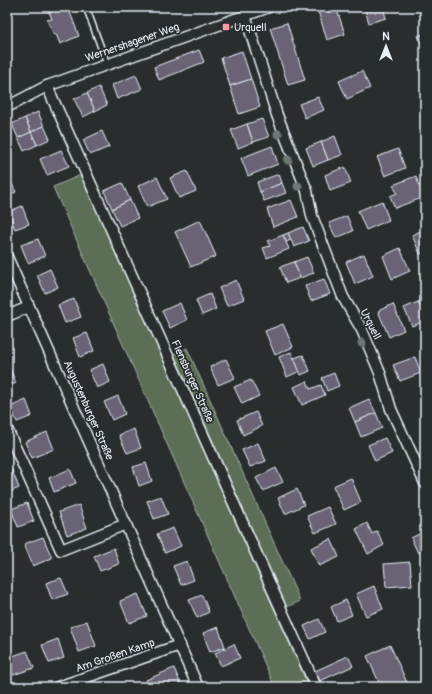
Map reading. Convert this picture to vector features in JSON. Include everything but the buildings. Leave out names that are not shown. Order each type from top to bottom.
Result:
[{"type":"street","name":"Wernershagener Weg","points":[[7,107],[47,86],[269,7]]},
{"type":"street","name":"Urquell","points":[[245,15],[279,119],[307,191],[312,216],[343,297],[362,330],[380,373],[391,409],[425,483]]},
{"type":"street","name":"Flensburger Straße","points":[[47,86],[316,687]]},
{"type":"street","name":"Augustenburger Straße","points":[[7,257],[198,687]]},
{"type":"street","points":[[7,316],[29,307]]},
{"type":"street","points":[[7,429],[61,550],[126,524]]},
{"type":"street","name":"Am Großen Kamp","points":[[58,687],[180,645]]},
{"type":"lane","points":[[86,7],[107,64]]},
{"type":"green space","points":[[81,175],[309,687],[275,687],[53,187]]},
{"type":"green space","points":[[187,348],[300,601],[287,607],[174,354]]},
{"type":"place","name":"Urquell","points":[[226,27]]}]
